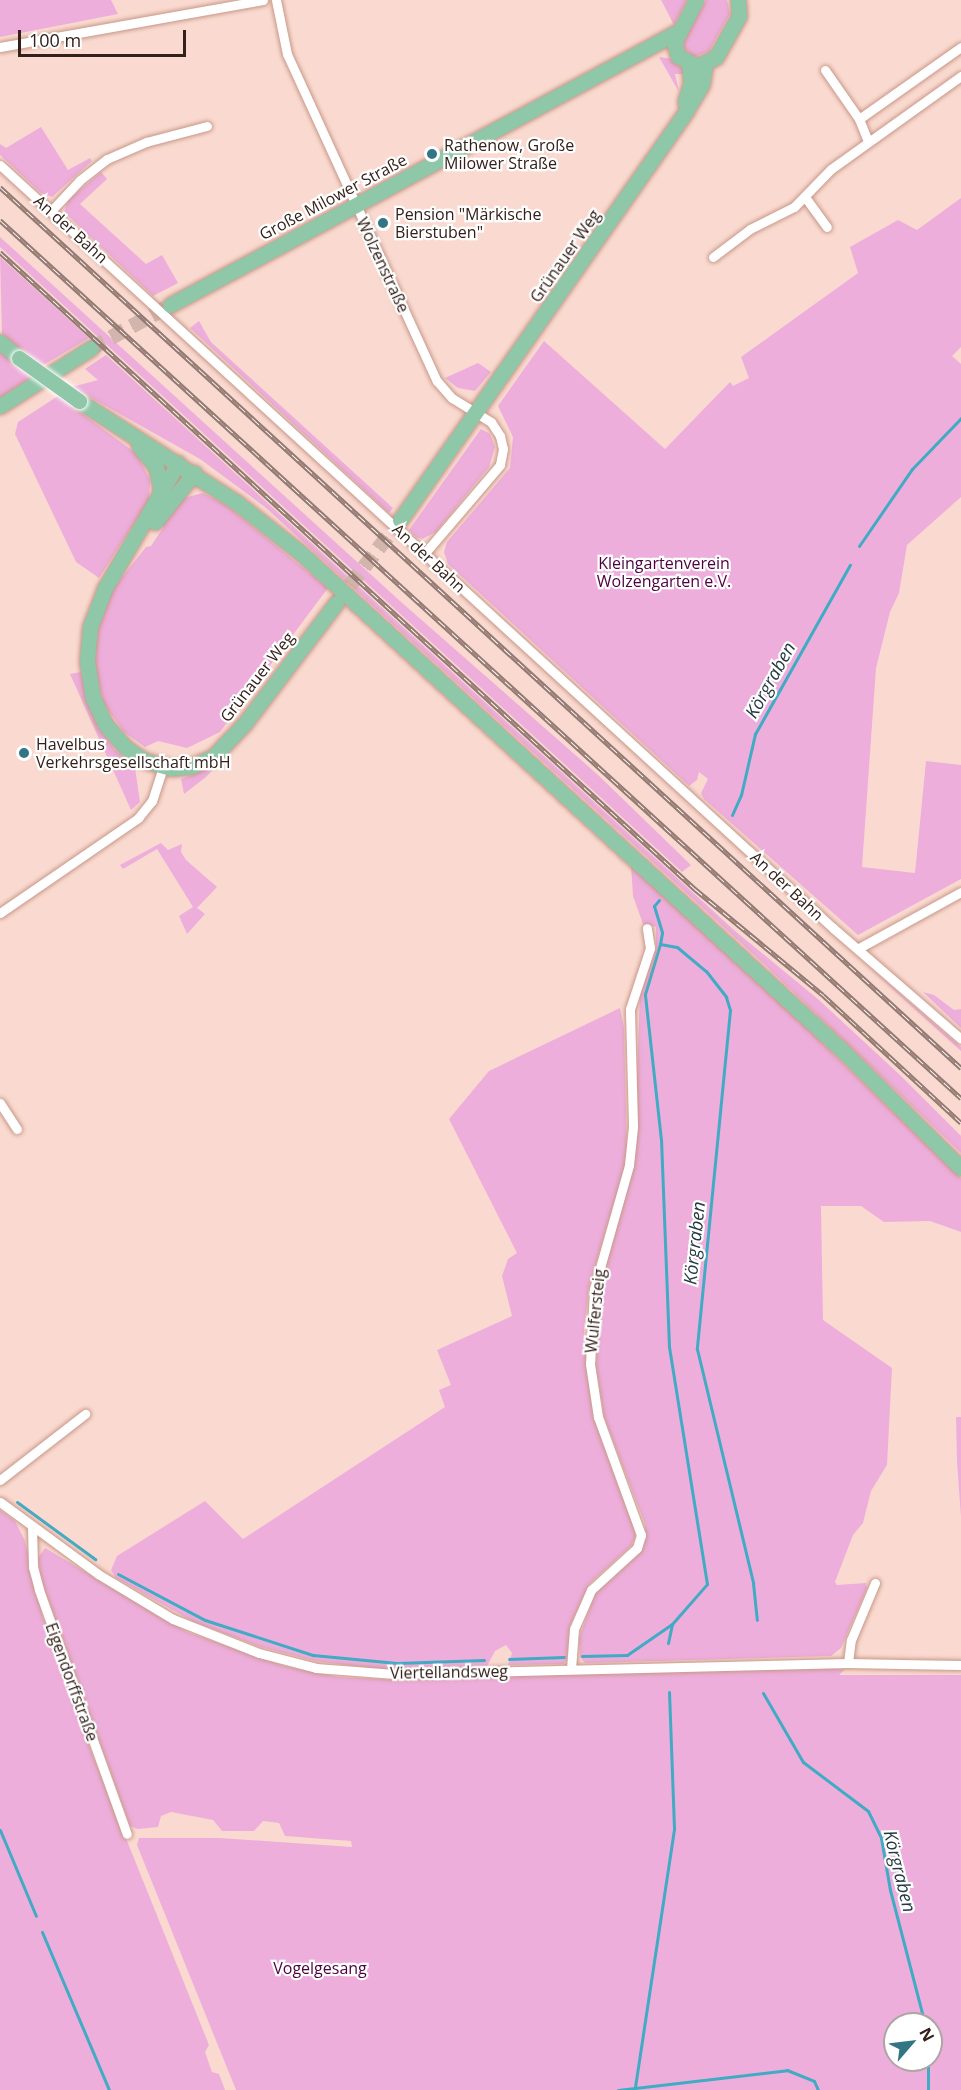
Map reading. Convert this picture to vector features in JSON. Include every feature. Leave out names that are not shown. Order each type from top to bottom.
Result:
[{"type":"main road","points":[[696,0],[677,32],[675,52],[689,65],[705,65],[716,57],[743,3]]},
{"type":"main road","name":"Große Milower Straße","points":[[170,305],[677,32]]},
{"type":"main road","name":"Große Milower Straße","points":[[609,70],[658,50],[675,52]]},
{"type":"main road","name":"Grünauer Weg","points":[[679,119],[691,82],[689,65]]},
{"type":"main road","name":"Grünauer Weg","points":[[400,520],[679,119],[702,84],[705,65]]},
{"type":"main road","points":[[0,342],[79,401],[194,473],[303,555],[843,1051],[961,1168]]},
{"type":"main road","points":[[0,406],[91,348]]},
{"type":"main road","points":[[130,434],[156,467],[161,491]]},
{"type":"main road","points":[[163,767],[125,747],[105,724],[91,691],[87,662],[90,627],[114,573],[178,463]]},
{"type":"main road","points":[[114,573],[194,473]]},
{"type":"main road","name":"Grünauer Weg","points":[[163,767],[182,768],[200,764],[227,745],[336,603]]},
{"type":"street","points":[[0,47],[263,0]]},
{"type":"street","name":"Wolzenstraße","points":[[276,0],[287,54],[440,388],[477,412]]},
{"type":"street","points":[[859,119],[961,47]]},
{"type":"street","points":[[825,70],[859,119],[868,141]]},
{"type":"street","points":[[713,257],[750,229],[805,197],[831,169],[961,76]]},
{"type":"street","points":[[51,211],[80,180],[115,155],[207,126]]},
{"type":"street","name":"An der Bahn","points":[[0,165],[424,554],[961,1039]]},
{"type":"street","points":[[805,197],[827,227]]},
{"type":"street","points":[[424,554],[500,465],[503,449],[500,436],[477,412]]},
{"type":"street","points":[[0,914],[138,818],[152,801],[163,767]]},
{"type":"street","points":[[859,948],[961,892]]},
{"type":"street","name":"Wulfersteig","points":[[571,1669],[574,1629],[591,1590],[637,1548],[641,1535],[598,1417],[590,1364],[594,1289],[629,1165],[633,1126],[630,1009],[650,948],[647,928]]},
{"type":"street","points":[[0,1103],[17,1129]]},
{"type":"street","points":[[0,1480],[85,1414]]},
{"type":"street","points":[[0,1502],[32,1526]]},
{"type":"street","name":"Viertellandsweg","points":[[32,1526],[76,1558],[173,1619],[259,1653],[316,1668],[395,1674],[848,1663],[961,1665]]},
{"type":"street","name":"Eigendorffstraße","points":[[32,1526],[33,1568],[39,1590],[127,1834]]},
{"type":"street","points":[[848,1663],[851,1640],[875,1583]]},
{"type":"green space","points":[[0,0],[111,0],[118,14],[0,37]]},
{"type":"green space","points":[[661,0],[687,0],[674,25]]},
{"type":"green space","points":[[706,0],[727,0],[730,14],[709,51],[694,57],[684,48],[684,40]]},
{"type":"green space","points":[[659,57],[673,59],[682,69],[684,74],[675,74],[679,92]]},
{"type":"green space","points":[[41,127],[68,170],[90,158],[92,161],[52,197],[41,193],[0,155],[0,144],[6,148]]},
{"type":"green space","points":[[101,172],[107,179],[80,204],[146,264],[162,255],[178,283],[153,296],[64,212],[68,200]]},
{"type":"green space","name":"Kleingartenverein Wolzengarten e.V.","points":[[961,198],[961,347],[952,356],[961,364],[961,497],[907,545],[899,593],[890,612],[876,668],[862,867],[915,873],[926,761],[961,765],[961,879],[858,935],[704,799],[701,793],[708,779],[699,772],[697,780],[689,786],[448,564],[444,552],[447,542],[510,468],[513,437],[498,406],[544,341],[665,449],[730,382],[733,386],[749,378],[741,357],[858,273],[850,247],[898,220],[917,230]]},
{"type":"green space","points":[[0,237],[400,601],[597,774],[691,865],[682,872],[0,247]]},
{"type":"green space","points":[[0,257],[89,338],[42,366],[2,334]]},
{"type":"green space","points":[[199,321],[211,342],[393,508],[389,513],[190,328]]},
{"type":"green space","points":[[0,351],[32,377],[0,398]]},
{"type":"green space","points":[[106,355],[734,930],[819,1000],[900,1075],[961,1136],[961,1153],[764,964],[265,507],[200,459],[72,387],[98,380],[85,369]]},
{"type":"green space","points":[[478,363],[491,372],[475,391],[458,388],[445,378]]},
{"type":"green space","points":[[58,396],[137,454],[150,480],[149,500],[99,578],[76,562],[15,434],[18,422]]},
{"type":"green space","points":[[481,429],[490,434],[495,447],[489,467],[436,532],[422,539],[416,537],[409,530]]},
{"type":"green space","points":[[203,493],[226,505],[328,588],[220,732],[187,748],[158,741],[145,747],[124,732],[104,704],[93,660],[98,623],[112,590],[146,547],[151,546],[163,528],[162,521],[180,499]]},
{"type":"green space","points":[[81,672],[87,700],[103,733],[114,749],[135,768],[140,802],[131,810],[70,674]]},
{"type":"green space","points":[[242,738],[206,777],[184,794],[181,779],[211,768]]},
{"type":"green space","points":[[161,843],[168,850],[182,844],[181,852],[186,860],[217,887],[197,908],[205,914],[187,934],[179,916],[193,907],[157,849],[123,869],[120,865]]},
{"type":"green space","points":[[631,865],[777,999],[961,1178],[961,1232],[930,1221],[884,1222],[861,1206],[821,1206],[823,1320],[892,1368],[887,1465],[871,1491],[863,1523],[853,1535],[835,1582],[837,1585],[866,1583],[867,1588],[841,1648],[831,1656],[585,1663],[580,1657],[579,1638],[595,1594],[640,1553],[645,1536],[645,1524],[604,1417],[596,1367],[602,1268],[634,1160],[640,994],[656,947],[656,927],[643,924],[633,896]]},
{"type":"green space","points":[[864,963],[961,1047],[961,1051]]},
{"type":"green space","points":[[923,992],[934,995],[954,1010],[961,1009],[961,1028]]},
{"type":"green space","points":[[620,1008],[624,1028],[627,1150],[624,1171],[589,1286],[584,1331],[594,1417],[635,1530],[635,1538],[631,1546],[589,1584],[570,1626],[567,1659],[563,1664],[508,1665],[512,1653],[506,1645],[495,1651],[487,1666],[378,1669],[315,1661],[261,1647],[194,1622],[116,1578],[111,1570],[117,1556],[205,1501],[243,1539],[445,1407],[439,1390],[451,1385],[437,1350],[512,1316],[502,1276],[508,1259],[517,1253],[449,1119],[489,1071]]},
{"type":"green space","points":[[956,1417],[961,1417],[961,1517],[957,1461]]},
{"type":"green space","points":[[0,1510],[15,1521],[25,1541],[43,1618],[93,1756],[209,2045],[205,2052],[212,2072],[219,2074],[225,2090],[0,2090]]},
{"type":"green space","name":"Vogelgesang","points":[[45,1548],[187,1632],[284,1666],[338,1677],[397,1680],[783,1668],[845,1669],[839,1675],[961,1675],[961,2090],[236,2090],[137,1845],[139,1838],[220,1838],[352,1847],[351,1841],[285,1836],[279,1823],[263,1821],[254,1831],[222,1831],[213,1820],[171,1812],[161,1816],[158,1827],[138,1829],[130,1826],[41,1580],[38,1558]]},
{"type":"waterway","name":"Körgraben","points":[[859,546],[912,469],[961,418]]},
{"type":"waterway","name":"Körgraben","points":[[732,815],[741,795],[755,734],[850,565]]},
{"type":"waterway","name":"Körgraben","points":[[659,900],[654,906],[662,933],[660,944],[677,947],[706,971],[726,997],[730,1010],[697,1349],[753,1583],[757,1620]]},
{"type":"waterway","points":[[582,1656],[627,1655],[672,1624],[707,1584],[669,1347],[661,1140],[645,994],[660,944]]},
{"type":"waterway","points":[[17,1502],[95,1559]]},
{"type":"waterway","points":[[118,1574],[205,1620],[313,1655],[397,1663],[484,1660]]},
{"type":"waterway","points":[[668,1643],[672,1624]]},
{"type":"waterway","points":[[509,1659],[564,1657]]},
{"type":"waterway","points":[[635,2087],[674,1828],[669,1692]]},
{"type":"waterway","name":"Körgraben","points":[[763,1693],[803,1762],[868,1811],[881,1838],[890,1890],[922,2012]]},
{"type":"waterway","points":[[0,1830],[36,1916]]},
{"type":"waterway","points":[[42,1932],[109,2090]]},
{"type":"waterway","points":[[618,2090],[787,2070],[814,2081],[818,2090]]},
{"type":"waterway","name":"Körgraben","points":[[928,2072],[928,2090]]},
{"type":"tunnel","points":[[91,348],[170,305]]},
{"type":"tunnel","points":[[336,603],[400,520]]},
{"type":"railway","points":[[0,187],[961,1068]]},
{"type":"railway","points":[[0,220],[961,1098]]},
{"type":"railway","points":[[0,252],[695,889],[823,995],[961,1123]]},
{"type":"place","name":"Rathenow, Große Milower Straße","points":[[432,154]]},
{"type":"place","name":"Pension \"Märkische Bierstuben\"","points":[[383,223]]},
{"type":"place","name":"Havelbus Verkehrsgesellschaft mbH","points":[[24,753]]}]
